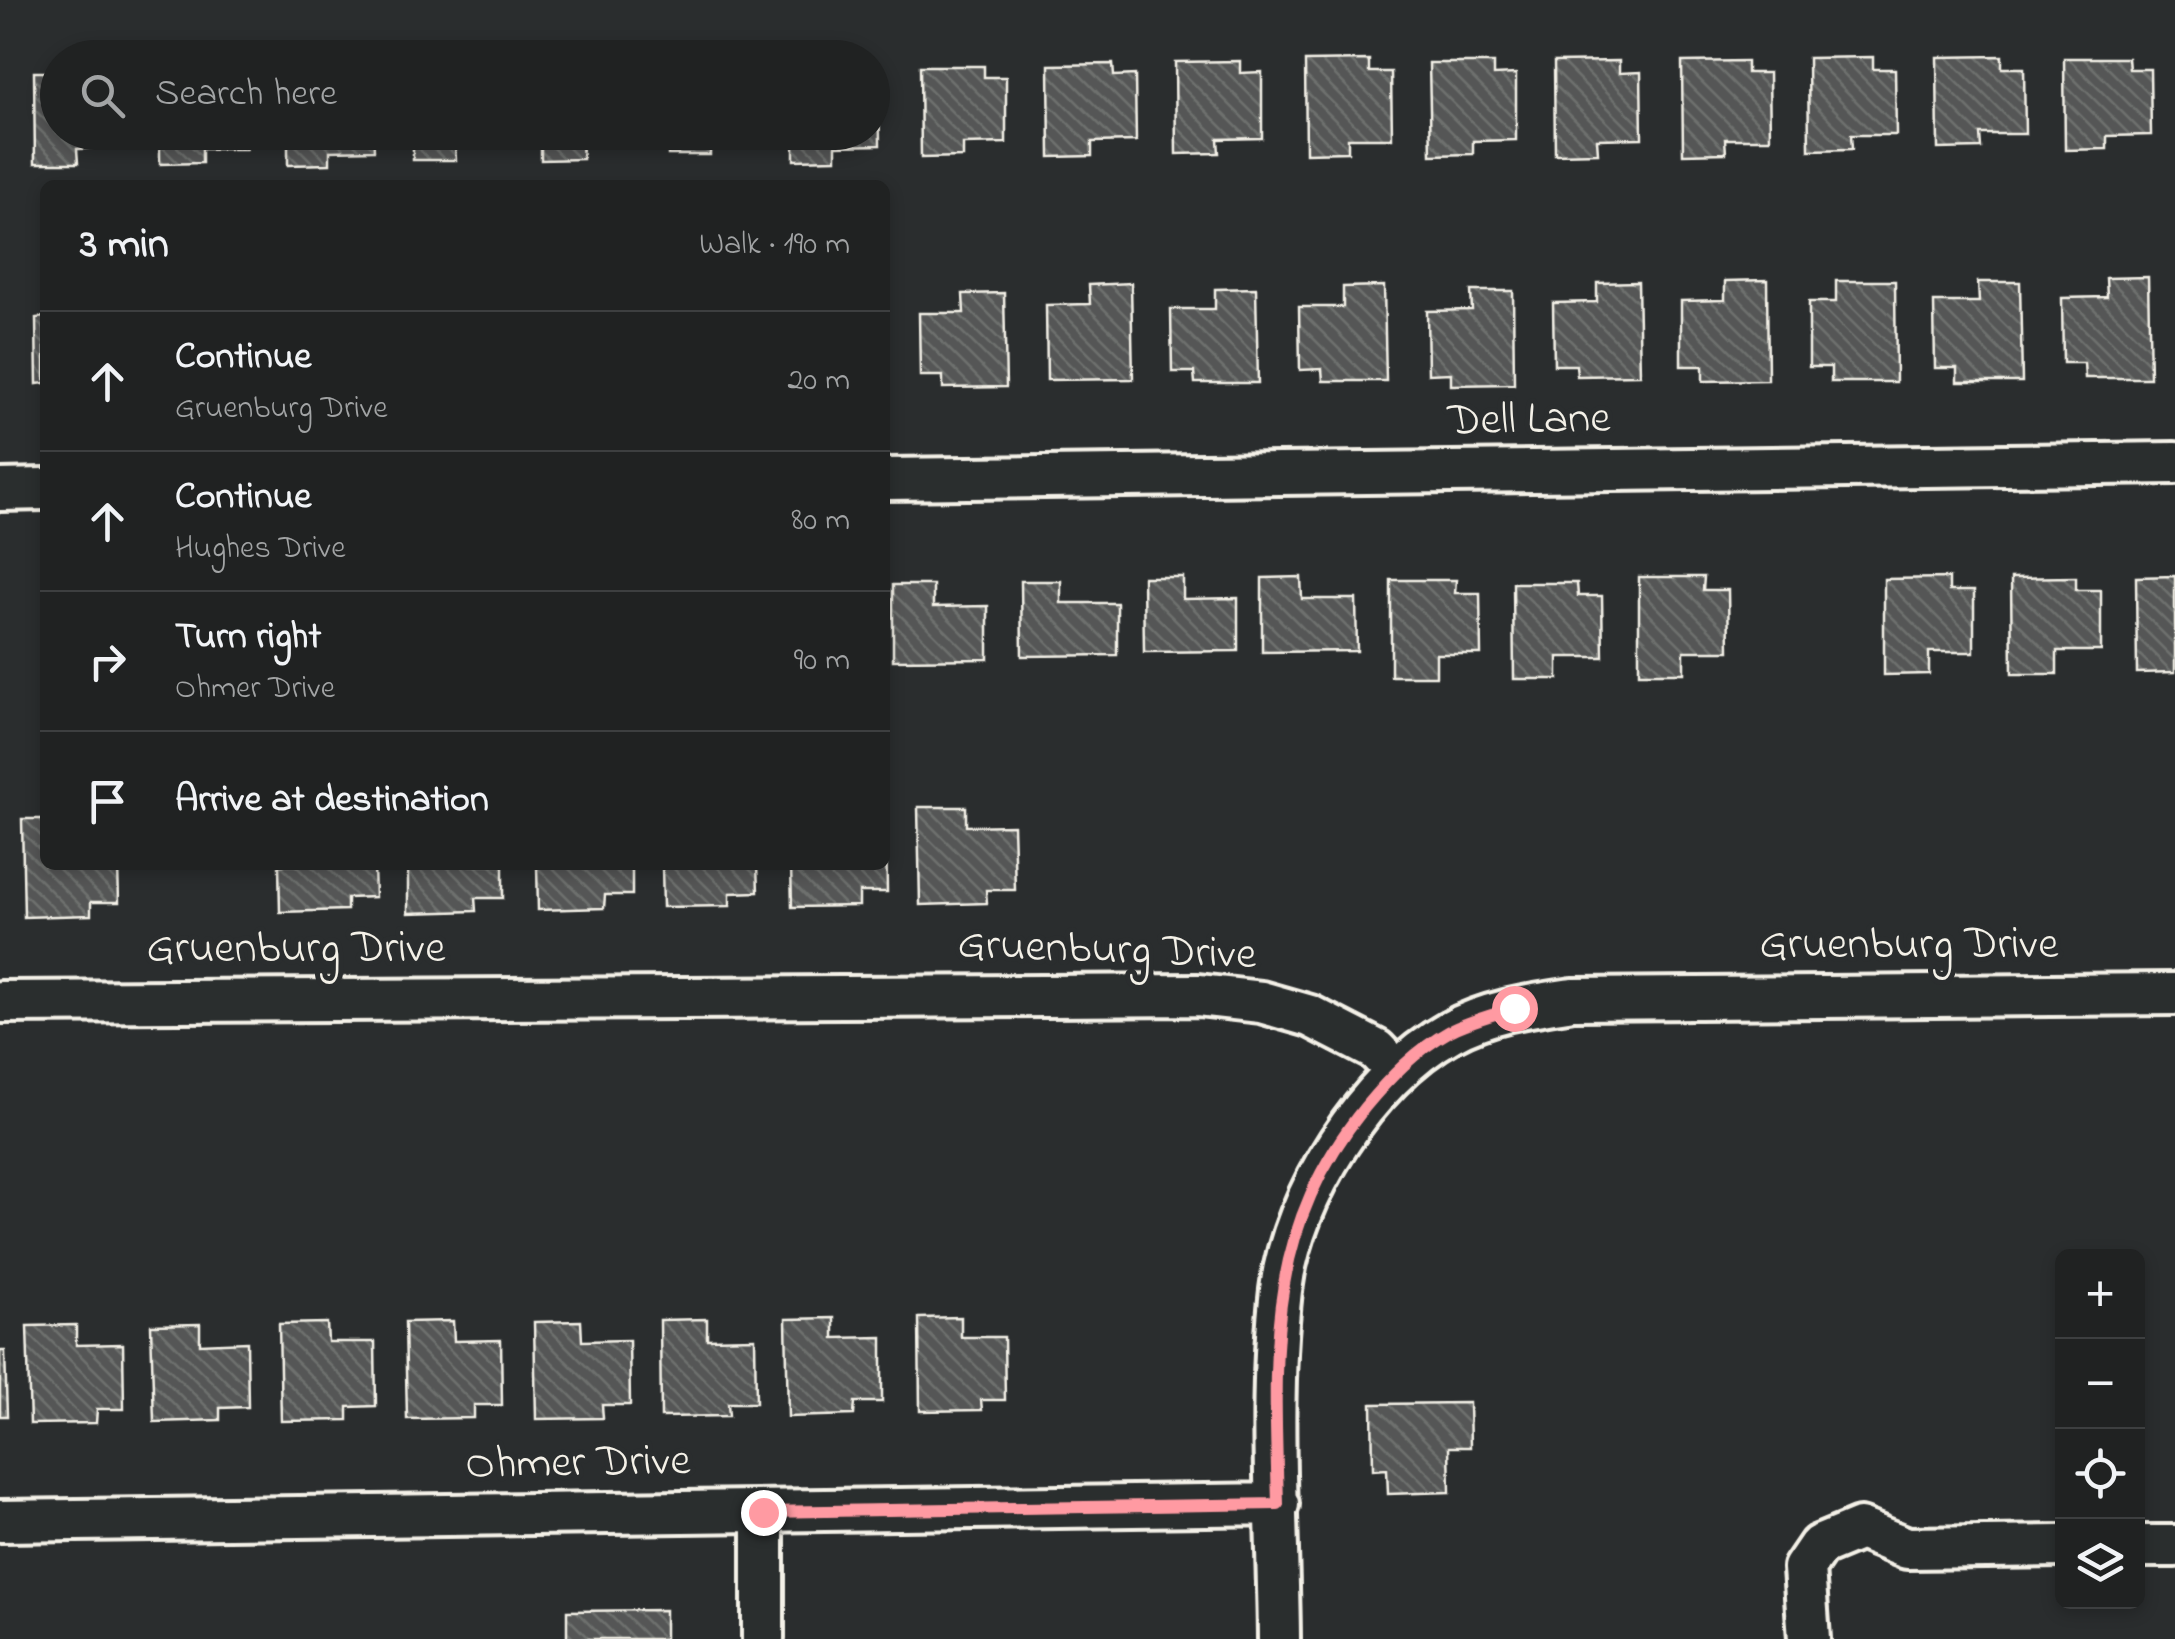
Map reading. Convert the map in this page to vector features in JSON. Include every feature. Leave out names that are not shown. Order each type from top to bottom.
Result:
[{"type":"street","name":"Dell Lane","points":[[890,479],[2175,463]]},
{"type":"street","points":[[0,490],[40,489]]},
{"type":"street","name":"Gruenburg Drive","points":[[0,1002],[1198,995],[1261,1002],[1310,1016],[1376,1050],[1395,1070],[1451,1031],[1514,1008],[1574,999],[2175,994]]},
{"type":"street","points":[[1280,1639],[1275,1381],[1281,1286],[1304,1204],[1342,1135],[1395,1070]]},
{"type":"street","name":"Ohmer Drive","points":[[0,1521],[1278,1504]]},
{"type":"street","points":[[763,1512],[764,1639]]},
{"type":"street","points":[[1809,1639],[1804,1568],[1819,1546],[1860,1529],[1907,1548],[2055,1546]]},
{"type":"street","points":[[2145,1546],[2175,1546]]},
{"type":"building","points":[[2002,56],[2002,68],[2024,68],[2025,134],[1980,134],[1981,148],[1938,149],[1937,57]]},
{"type":"building","points":[[1873,57],[1873,69],[1895,69],[1896,135],[1851,135],[1852,149],[1809,150],[1808,58]]},
{"type":"building","points":[[2064,58],[2128,58],[2129,69],[2150,69],[2151,135],[2107,136],[2107,149],[2065,150]]},
{"type":"building","points":[[1369,60],[1369,72],[1391,72],[1392,138],[1348,138],[1348,152],[1306,153],[1305,61]]},
{"type":"building","points":[[1240,61],[1240,73],[1262,72],[1262,138],[1218,139],[1219,153],[1176,154],[1175,62]]},
{"type":"building","points":[[1619,61],[1619,73],[1641,72],[1642,138],[1597,139],[1598,153],[1555,154],[1554,62]]},
{"type":"building","points":[[1747,61],[1747,73],[1769,73],[1770,139],[1725,139],[1726,153],[1683,154],[1682,62]]},
{"type":"building","points":[[1429,63],[1494,63],[1494,75],[1516,74],[1516,140],[1473,141],[1473,154],[1431,155]]},
{"type":"building","points":[[1113,64],[1114,76],[1135,75],[1136,141],[1092,142],[1092,156],[1050,157],[1049,65]]},
{"type":"building","points":[[920,66],[984,66],[984,77],[1006,77],[1006,143],[963,144],[963,157],[921,158]]},
{"type":"building","points":[[34,72],[40,72],[40,150],[77,150],[78,163],[35,163]]},
{"type":"building","points":[[160,150],[202,150],[202,163],[160,164]]},
{"type":"building","points":[[288,150],[374,150],[330,151],[330,164],[288,165]]},
{"type":"building","points":[[413,150],[455,150],[456,160],[413,160]]},
{"type":"building","points":[[541,150],[582,150],[583,159],[541,160]]},
{"type":"building","points":[[668,150],[710,150],[710,155],[668,155]]},
{"type":"building","points":[[794,150],[836,150],[836,159],[794,160]]},
{"type":"building","points":[[2148,277],[2150,378],[2085,378],[2084,363],[2063,363],[2062,298],[2107,297],[2106,278]]},
{"type":"building","points":[[1767,280],[1768,380],[1703,381],[1703,366],[1681,366],[1681,301],[1725,300],[1725,281]]},
{"type":"building","points":[[1836,281],[1895,281],[1896,382],[1831,382],[1831,367],[1809,367],[1809,302],[1836,302]]},
{"type":"building","points":[[1638,282],[1640,375],[1577,376],[1576,365],[1554,365],[1553,303],[1597,302],[1597,283]]},
{"type":"building","points":[[1978,282],[2020,282],[2022,382],[1957,382],[1957,368],[1935,368],[1934,302],[1979,302]]},
{"type":"building","points":[[1131,283],[1133,379],[1047,380],[1046,305],[1090,304],[1089,285]]},
{"type":"building","points":[[1384,286],[1386,381],[1323,381],[1322,369],[1300,370],[1299,307],[1343,307],[1343,287]]},
{"type":"building","points":[[1256,288],[1258,383],[1195,383],[1194,372],[1172,372],[1171,309],[1215,309],[1215,289]]},
{"type":"building","points":[[1471,291],[1513,291],[1514,384],[1451,385],[1451,373],[1428,374],[1427,311],[1472,310]]},
{"type":"building","points":[[1004,293],[1006,387],[943,388],[943,376],[920,376],[919,313],[964,313],[963,294]]},
{"type":"building","points":[[36,318],[40,318],[37,384]]},
{"type":"building","points":[[2175,576],[2175,672],[2137,673],[2136,577]]},
{"type":"building","points":[[1143,577],[1183,577],[1183,599],[1238,598],[1238,651],[1144,652]]},
{"type":"building","points":[[1301,577],[1302,599],[1356,599],[1357,651],[1262,652],[1262,578]]},
{"type":"building","points":[[1639,577],[1704,577],[1703,590],[1728,590],[1729,651],[1684,651],[1684,673],[1639,673]]},
{"type":"building","points":[[2076,577],[2076,590],[2101,590],[2101,651],[2057,651],[2057,674],[2012,674],[2011,578]]},
{"type":"building","points":[[1949,578],[1949,591],[1974,591],[1974,652],[1929,652],[1929,674],[1884,675],[1884,579]]},
{"type":"building","points":[[1391,580],[1456,580],[1455,593],[1480,593],[1481,654],[1436,654],[1436,676],[1391,676]]},
{"type":"building","points":[[1021,581],[1061,581],[1061,603],[1117,603],[1117,655],[1022,656]]},
{"type":"building","points":[[1513,583],[1577,583],[1578,596],[1602,596],[1603,657],[1558,657],[1558,679],[1514,679]]},
{"type":"building","points":[[893,585],[933,585],[933,607],[988,606],[988,659],[893,660]]},
{"type":"building","points":[[918,807],[966,807],[966,826],[1013,825],[1015,890],[986,890],[987,903],[920,905]]},
{"type":"building","points":[[22,819],[40,819],[40,870],[118,870],[119,902],[91,902],[91,915],[24,917]]},
{"type":"building","points":[[279,870],[374,870],[375,897],[347,898],[347,910],[280,912]]},
{"type":"building","points":[[408,870],[503,870],[503,898],[475,898],[476,911],[408,913]]},
{"type":"building","points":[[537,870],[632,870],[632,895],[605,895],[604,908],[538,910]]},
{"type":"building","points":[[662,870],[757,870],[758,892],[730,893],[730,906],[663,907]]},
{"type":"building","points":[[791,870],[887,870],[887,892],[859,892],[859,906],[792,907]]},
{"type":"building","points":[[961,1317],[961,1337],[1004,1337],[1005,1400],[981,1400],[982,1410],[920,1411],[919,1318]]},
{"type":"building","points":[[834,1318],[834,1338],[882,1337],[882,1402],[855,1402],[854,1415],[788,1417],[786,1319]]},
{"type":"building","points":[[707,1319],[707,1339],[755,1338],[756,1403],[728,1403],[729,1416],[661,1417],[660,1320]]},
{"type":"building","points":[[453,1321],[454,1341],[501,1340],[502,1405],[474,1405],[474,1418],[407,1419],[405,1322]]},
{"type":"building","points":[[581,1321],[582,1341],[629,1340],[630,1405],[602,1405],[603,1418],[536,1419],[534,1322]]},
{"type":"building","points":[[327,1323],[328,1342],[375,1342],[376,1406],[348,1407],[348,1420],[281,1421],[279,1324]]},
{"type":"building","points":[[200,1324],[200,1344],[247,1342],[248,1407],[220,1408],[220,1420],[154,1422],[151,1325]]},
{"type":"building","points":[[76,1325],[76,1345],[123,1344],[124,1409],[97,1409],[96,1423],[30,1424],[27,1326]]},
{"type":"building","points":[[0,1351],[5,1351],[7,1416],[0,1416]]},
{"type":"building","points":[[1469,1403],[1470,1447],[1449,1447],[1450,1492],[1388,1494],[1387,1469],[1373,1470],[1372,1404]]},
{"type":"building","points":[[665,1610],[665,1639],[567,1639],[567,1611]]},
{"type":"route","points":[[763,1512],[1278,1504],[1275,1381],[1281,1286],[1304,1204],[1342,1135],[1395,1070],[1451,1031],[1514,1008]]}]
